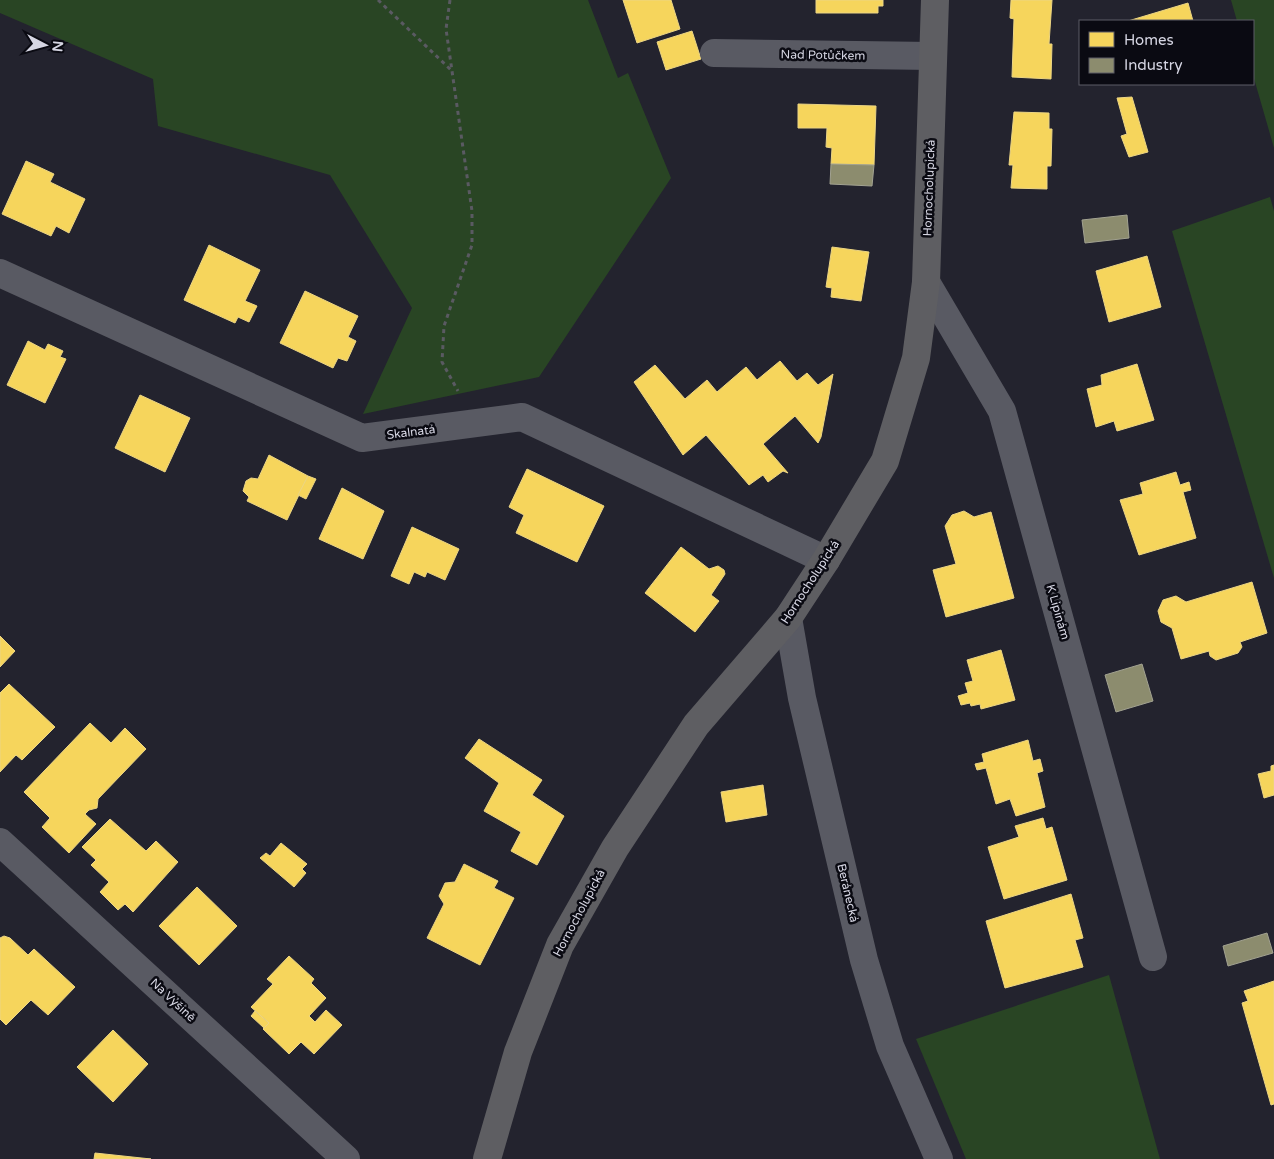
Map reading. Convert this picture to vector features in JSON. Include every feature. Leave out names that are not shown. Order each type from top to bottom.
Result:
[{"type":"street","name":"Hornocholupická","points":[[486,1159],[518,1052],[560,945],[610,856],[696,725],[788,618],[826,560],[885,461],[916,358],[926,282],[935,0]]},
{"type":"street","name":"Nad Potůčkem","points":[[714,53],[933,56]]},
{"type":"street","name":"Skalnatá","points":[[0,273],[362,438],[522,417],[826,560]]},
{"type":"street","name":"K Lipinám","points":[[926,282],[1002,411],[1153,957]]},
{"type":"street","name":"Beránecká","points":[[788,618],[802,698],[864,960],[890,1046],[939,1159]]},
{"type":"street","name":"Na Výšině","points":[[0,842],[346,1159]]},
{"type":"path","points":[[378,0],[452,71]]},
{"type":"path","points":[[450,0],[446,29],[472,211],[472,245],[444,326],[442,362],[478,423]]},
{"type":"green space","points":[[0,0],[588,0],[618,78],[628,73],[671,178],[539,377],[363,414],[412,308],[330,175],[158,126],[153,79],[0,13]]},
{"type":"green space","points":[[1231,0],[1274,0],[1274,148],[1254,78],[1254,20],[1237,20]]},
{"type":"green space","points":[[1270,197],[1274,211],[1274,578],[1172,231]]},
{"type":"green space","points":[[1109,975],[1160,1159],[966,1159],[916,1039]]},
{"type":"building: Homes","points":[[623,0],[671,0],[680,29],[637,43]]},
{"type":"building: Homes","points":[[816,0],[883,0],[883,6],[878,6],[878,13],[816,13]]},
{"type":"building: Homes","points":[[1011,0],[1052,0],[1049,44],[1052,44],[1051,79],[1012,77],[1014,19],[1010,18]]},
{"type":"building: Homes","points":[[1188,3],[1193,20],[1131,20]]},
{"type":"building: Homes","points":[[692,31],[701,59],[666,70],[657,42]]},
{"type":"building: Homes","points":[[1132,97],[1148,152],[1129,157],[1121,136],[1127,134],[1117,98]]},
{"type":"building: Homes","points":[[798,104],[876,106],[874,165],[831,164],[832,148],[826,147],[827,128],[798,128]]},
{"type":"building: Homes","points":[[1014,112],[1049,113],[1049,129],[1052,129],[1051,166],[1047,166],[1047,189],[1011,188],[1013,165],[1009,165]]},
{"type":"building: Homes","points":[[26,161],[54,174],[50,182],[85,199],[69,233],[56,226],[51,236],[2,214]]},
{"type":"building: Homes","points":[[209,245],[260,270],[245,301],[257,306],[249,322],[238,317],[235,323],[184,300]]},
{"type":"building: Homes","points":[[832,247],[869,252],[861,301],[831,297],[832,288],[826,287]]},
{"type":"building: Homes","points":[[1147,256],[1161,307],[1109,322],[1096,271]]},
{"type":"building: Homes","points":[[305,291],[358,316],[348,337],[356,341],[347,361],[338,358],[333,368],[280,343]]},
{"type":"building: Homes","points":[[28,341],[45,350],[48,344],[63,351],[60,357],[66,359],[45,403],[7,385]]},
{"type":"building: Homes","points":[[780,361],[797,381],[807,373],[818,385],[833,374],[821,437],[818,443],[795,416],[763,444],[788,473],[783,471],[768,482],[763,475],[749,485],[706,435],[683,455],[634,382],[655,365],[685,399],[707,380],[717,392],[746,367],[757,380]]},
{"type":"building: Homes","points":[[1137,364],[1154,420],[1117,431],[1114,421],[1096,427],[1087,389],[1102,385],[1101,375]]},
{"type":"building: Homes","points":[[140,395],[190,418],[165,472],[115,448]]},
{"type":"building: Homes","points":[[269,455],[308,476],[287,520],[247,501],[249,497],[243,491],[246,481],[251,478],[258,479]]},
{"type":"building: Homes","points":[[527,469],[604,506],[577,562],[516,533],[524,515],[509,507]]},
{"type":"building: Homes","points":[[1176,472],[1180,485],[1189,482],[1191,490],[1183,492],[1196,538],[1139,555],[1120,500],[1143,494],[1140,483]]},
{"type":"building: Homes","points":[[308,476],[316,479],[306,499],[298,495]]},
{"type":"building: Homes","points":[[342,488],[384,511],[363,559],[319,539]]},
{"type":"building: Homes","points":[[964,511],[974,517],[991,512],[1014,598],[946,617],[933,570],[956,564],[945,526],[952,515]]},
{"type":"building: Homes","points":[[412,527],[459,549],[445,580],[427,572],[425,577],[414,572],[409,584],[391,576]]},
{"type":"building: Homes","points":[[681,547],[709,569],[718,566],[724,570],[725,574],[711,595],[719,601],[695,632],[645,593]]},
{"type":"building: Homes","points":[[1252,582],[1267,633],[1240,642],[1242,647],[1238,653],[1216,660],[1210,656],[1209,651],[1181,659],[1172,628],[1161,622],[1158,611],[1163,600],[1176,596],[1186,602]]},
{"type":"building: Homes","points":[[0,636],[15,651],[0,667]]},
{"type":"building: Homes","points":[[1001,650],[1015,700],[981,709],[980,704],[971,706],[970,703],[961,705],[958,696],[968,693],[965,683],[973,681],[967,660]]},
{"type":"building: Homes","points":[[9,684],[55,727],[22,760],[16,755],[0,772],[0,693]]},
{"type":"building: Homes","points":[[90,723],[111,743],[125,728],[146,749],[98,799],[97,808],[89,810],[85,814],[96,824],[69,853],[42,827],[50,818],[24,792]]},
{"type":"building: Homes","points":[[479,739],[542,780],[532,795],[564,816],[537,865],[511,851],[521,832],[484,811],[499,783],[465,758]]},
{"type":"building: Homes","points":[[1028,740],[1033,761],[1040,759],[1043,771],[1037,773],[1045,807],[1016,816],[1010,799],[996,804],[986,768],[977,770],[975,764],[984,762],[982,754]]},
{"type":"building: Homes","points":[[1274,765],[1274,795],[1264,798],[1258,774],[1271,771],[1271,766]]},
{"type":"building: Homes","points":[[763,785],[767,815],[726,822],[721,792]]},
{"type":"building: Homes","points":[[1043,818],[1046,829],[1052,827],[1067,880],[1004,899],[988,847],[1019,837],[1015,826]]},
{"type":"building: Homes","points":[[110,819],[146,851],[156,841],[178,862],[133,912],[125,904],[118,910],[100,892],[109,882],[91,865],[96,860],[82,847]]},
{"type":"building: Homes","points":[[281,843],[307,864],[302,869],[306,873],[294,887],[260,858],[266,853],[270,856]]},
{"type":"building: Homes","points":[[464,864],[498,881],[494,888],[514,898],[480,965],[427,938],[444,904],[439,896],[445,883],[455,882]]},
{"type":"building: Homes","points":[[197,887],[237,926],[199,965],[159,926]]},
{"type":"building: Homes","points":[[1071,894],[1083,938],[1075,940],[1083,967],[1005,988],[986,921]]},
{"type":"building: Homes","points":[[4,936],[10,938],[28,955],[34,949],[75,987],[48,1015],[31,1000],[6,1025],[0,1019],[0,938]]},
{"type":"building: Homes","points":[[289,956],[314,979],[311,983],[326,998],[309,1016],[315,1022],[326,1010],[342,1025],[314,1054],[301,1042],[289,1054],[263,1029],[269,1023],[251,1007],[273,984],[267,979]]},
{"type":"building: Homes","points":[[1274,981],[1274,1104],[1271,1105],[1242,1003],[1248,1001],[1244,991]]},
{"type":"building: Homes","points":[[255,1011],[269,1023],[264,1028],[251,1016]]},
{"type":"building: Homes","points":[[113,1030],[148,1064],[113,1102],[77,1067]]},
{"type":"building: Homes","points":[[95,1153],[151,1159],[94,1159]]},
{"type":"building: Industry","points":[[831,164],[874,165],[872,186],[830,184]]},
{"type":"building: Industry","points":[[1127,215],[1129,238],[1085,243],[1082,220]]},
{"type":"building: Industry","points":[[1142,664],[1153,701],[1116,712],[1105,675]]},
{"type":"building: Industry","points":[[1267,933],[1273,953],[1228,966],[1223,946]]}]
